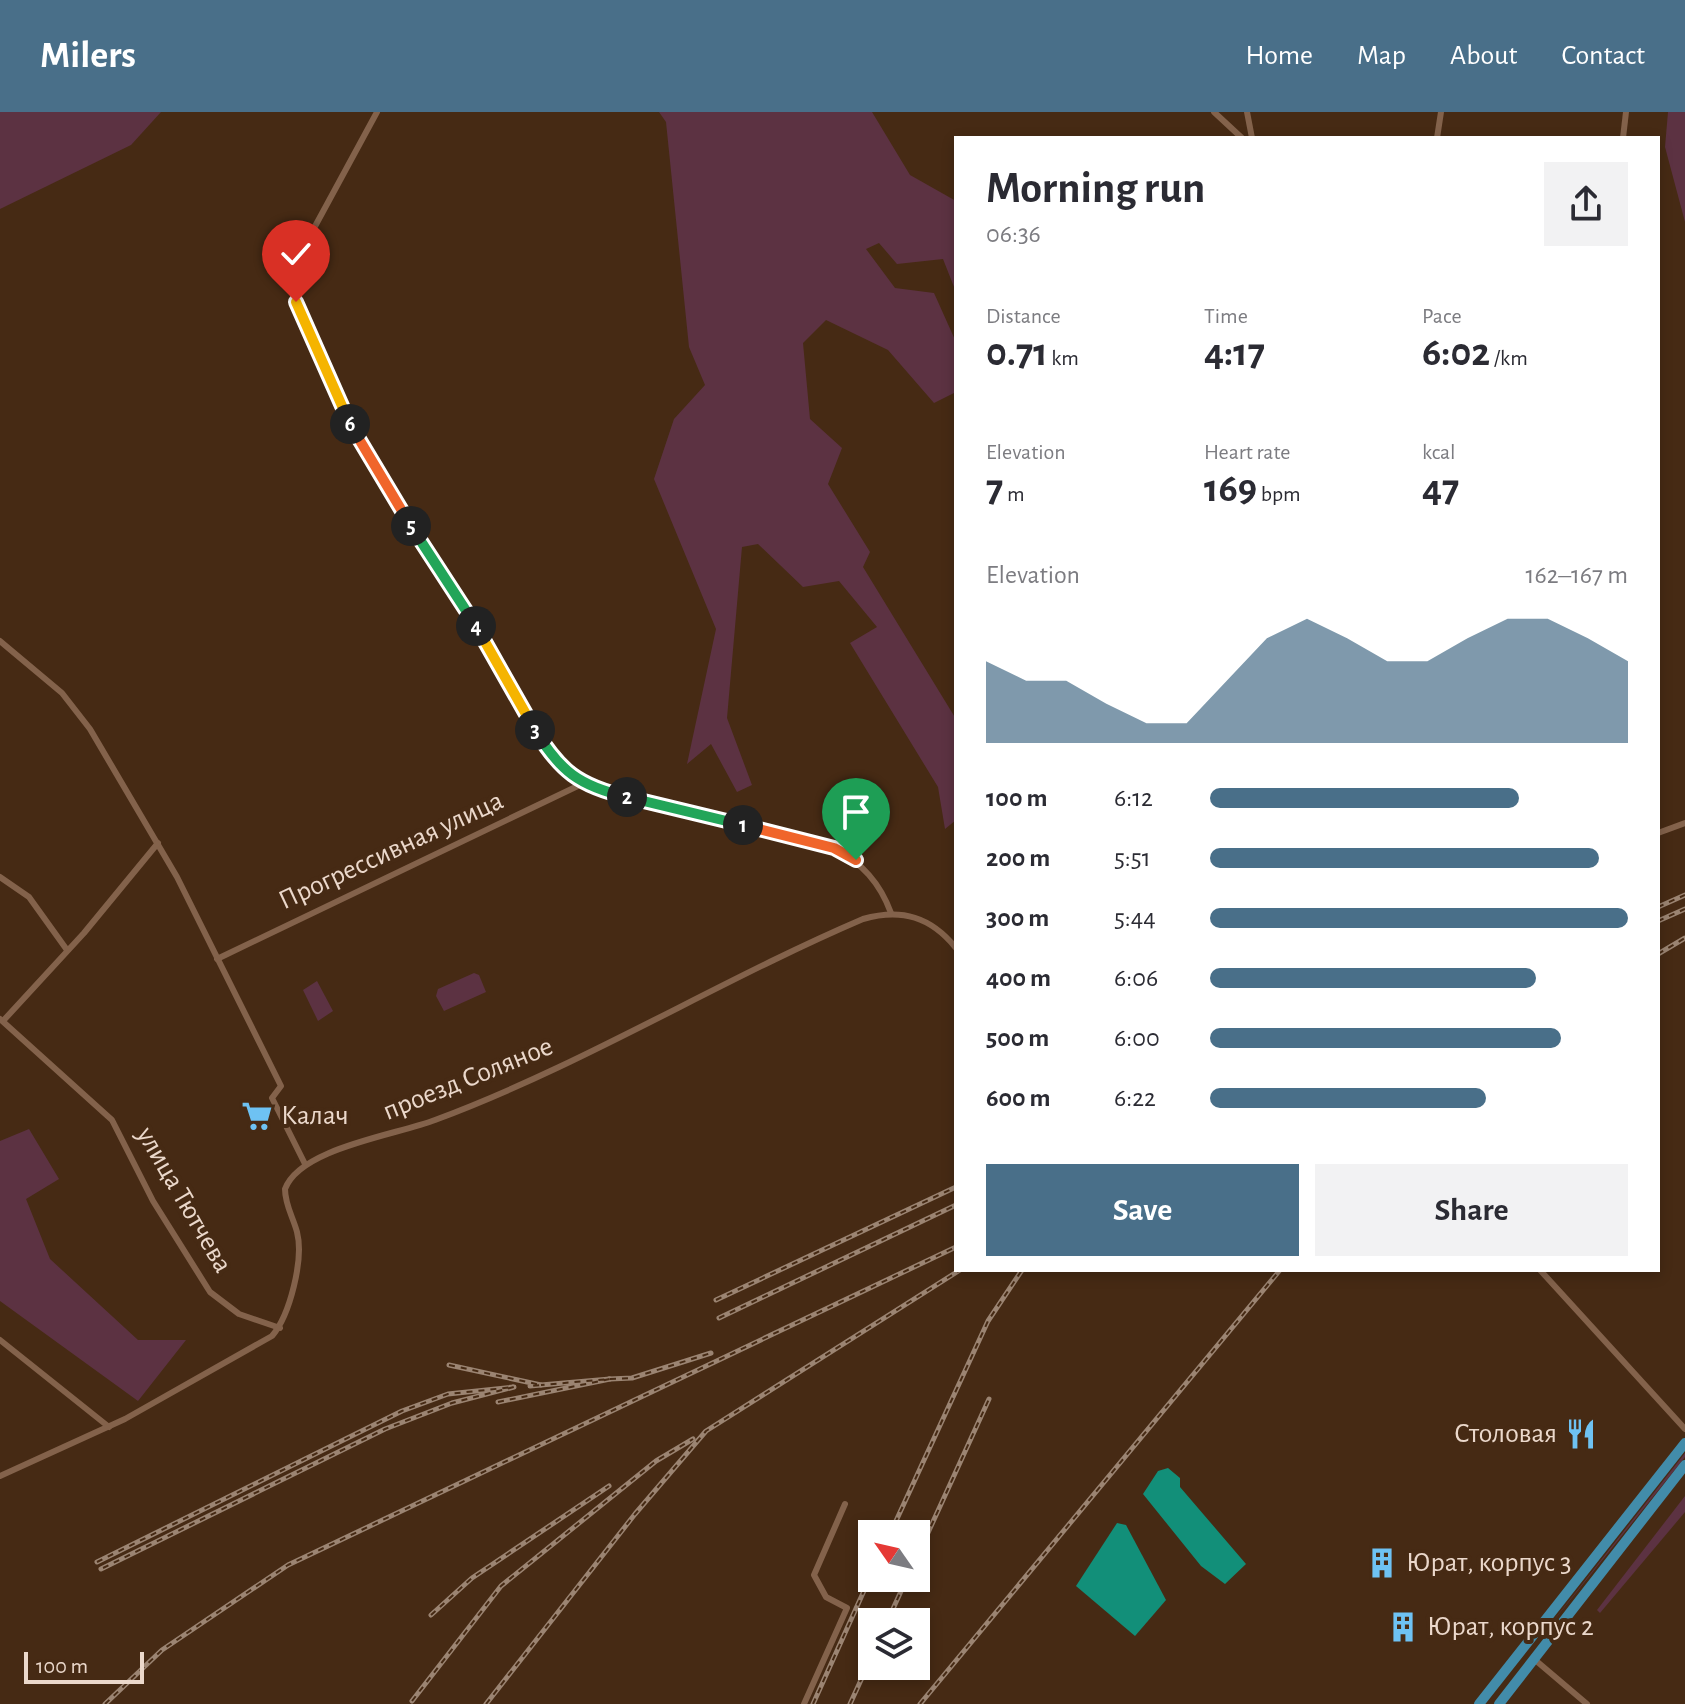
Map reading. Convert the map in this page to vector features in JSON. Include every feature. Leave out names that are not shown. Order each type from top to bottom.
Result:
[{"type":"main road","points":[[1479,1704],[1685,1443]]},
{"type":"main road","points":[[1499,1704],[1685,1465]]},
{"type":"street","points":[[377,112],[300,254],[291,288],[353,431],[454,590],[550,755],[564,770],[584,783],[616,795],[834,848],[865,869],[884,895],[891,913],[908,914],[932,925],[954,946]]},
{"type":"street","points":[[1214,112],[1240,136]]},
{"type":"street","points":[[1247,112],[1252,136]]},
{"type":"street","points":[[1437,136],[1441,112]]},
{"type":"street","points":[[1623,136],[1626,112]]},
{"type":"street","points":[[0,641],[62,693],[90,729],[158,843],[281,1086],[272,1098],[305,1164],[293,1175],[285,1189],[300,1250],[298,1268],[280,1328],[249,1352],[109,1427],[0,1476]]},
{"type":"street","name":"Прогрессивная улица","points":[[217,959],[584,783]]},
{"type":"street","points":[[1660,832],[1685,823]]},
{"type":"street","name":"улица Тютчева","points":[[158,843],[67,950],[1,1020],[112,1120],[153,1201],[210,1292],[239,1314],[280,1328]]},
{"type":"street","points":[[0,877],[29,897],[67,950]]},
{"type":"street","name":"проезд Соляное","points":[[305,1164],[323,1155],[435,1120],[523,1084],[834,932],[891,913]]},
{"type":"street","points":[[1542,1272],[1685,1429]]},
{"type":"street","points":[[0,1340],[109,1427]]},
{"type":"street","points":[[804,1704],[847,1608],[826,1597],[814,1575],[845,1504]]},
{"type":"street","points":[[1534,1659],[1587,1704]]},
{"type":"shaded area","points":[[0,112],[161,112],[131,145],[0,209]]},
{"type":"shaded area","points":[[659,112],[872,112],[910,175],[954,200],[954,287],[943,259],[897,264],[879,243],[866,249],[895,288],[934,293],[954,338],[954,393],[934,403],[888,350],[826,320],[803,343],[810,419],[842,448],[828,484],[870,552],[863,567],[954,716],[954,822],[945,829],[938,787],[850,643],[877,627],[839,581],[803,587],[758,544],[742,547],[727,718],[752,785],[737,792],[711,744],[687,764],[716,629],[654,479],[674,419],[705,385],[689,347],[666,122]]},
{"type":"shaded area","points":[[1668,112],[1685,112],[1685,222],[1665,147]]},
{"type":"shaded area","points":[[474,973],[479,975],[486,992],[444,1011],[436,996],[438,989]]},
{"type":"shaded area","points":[[317,981],[333,1011],[318,1021],[303,990]]},
{"type":"shaded area","points":[[29,1129],[59,1179],[26,1199],[50,1259],[138,1340],[186,1340],[138,1401],[0,1301],[0,1141]]},
{"type":"shaded area","points":[[1685,1453],[1685,1457],[1543,1634]]},
{"type":"shaded area","points":[[1685,1496],[1685,1512],[1600,1613],[1597,1610]]},
{"type":"water","points":[[1168,1468],[1180,1478],[1180,1487],[1246,1564],[1225,1584],[1201,1566],[1143,1494],[1158,1471]]},
{"type":"water","points":[[1117,1523],[1126,1525],[1166,1600],[1135,1636],[1076,1586]]},
{"type":"railway","points":[[1660,906],[1685,895]]},
{"type":"railway","points":[[1660,920],[1685,909]]},
{"type":"railway","points":[[1660,953],[1685,938]]},
{"type":"railway","points":[[716,1300],[954,1188]]},
{"type":"railway","points":[[719,1318],[954,1206]]},
{"type":"railway","points":[[105,1704],[162,1650],[288,1565],[954,1248]]},
{"type":"railway","points":[[486,1704],[635,1514],[706,1431],[957,1272]]},
{"type":"railway","points":[[896,1520],[988,1321],[1021,1272]]},
{"type":"railway","points":[[920,1704],[1278,1272]]},
{"type":"railway","points":[[610,1379],[632,1378],[711,1353]]},
{"type":"railway","points":[[449,1365],[541,1385],[530,1386]]},
{"type":"railway","points":[[498,1402],[610,1379],[541,1385]]},
{"type":"railway","points":[[97,1562],[402,1411],[448,1394],[514,1387],[452,1403],[385,1429],[101,1569]]},
{"type":"railway","points":[[930,1528],[989,1399]]},
{"type":"railway","points":[[412,1701],[501,1586],[656,1461],[693,1439]]},
{"type":"railway","points":[[431,1615],[472,1578],[609,1486]]},
{"type":"railway","points":[[813,1704],[863,1592]]},
{"type":"railway","points":[[893,1608],[901,1592]]},
{"type":"railway","points":[[850,1704],[861,1680]]},
{"type":"place","name":"Калач","points":[[257,1116]]},
{"type":"place","name":"Столовая","points":[[1581,1434]]},
{"type":"place","name":"Юрат, корпус 3","points":[[1382,1563]]},
{"type":"place","name":"Юрат, корпус 2","points":[[1403,1627]]},
{"type":"route","points":[[296,302],[353,431],[402,514],[469,614],[557,764],[572,777],[616,795],[834,848],[856,860]]}]
